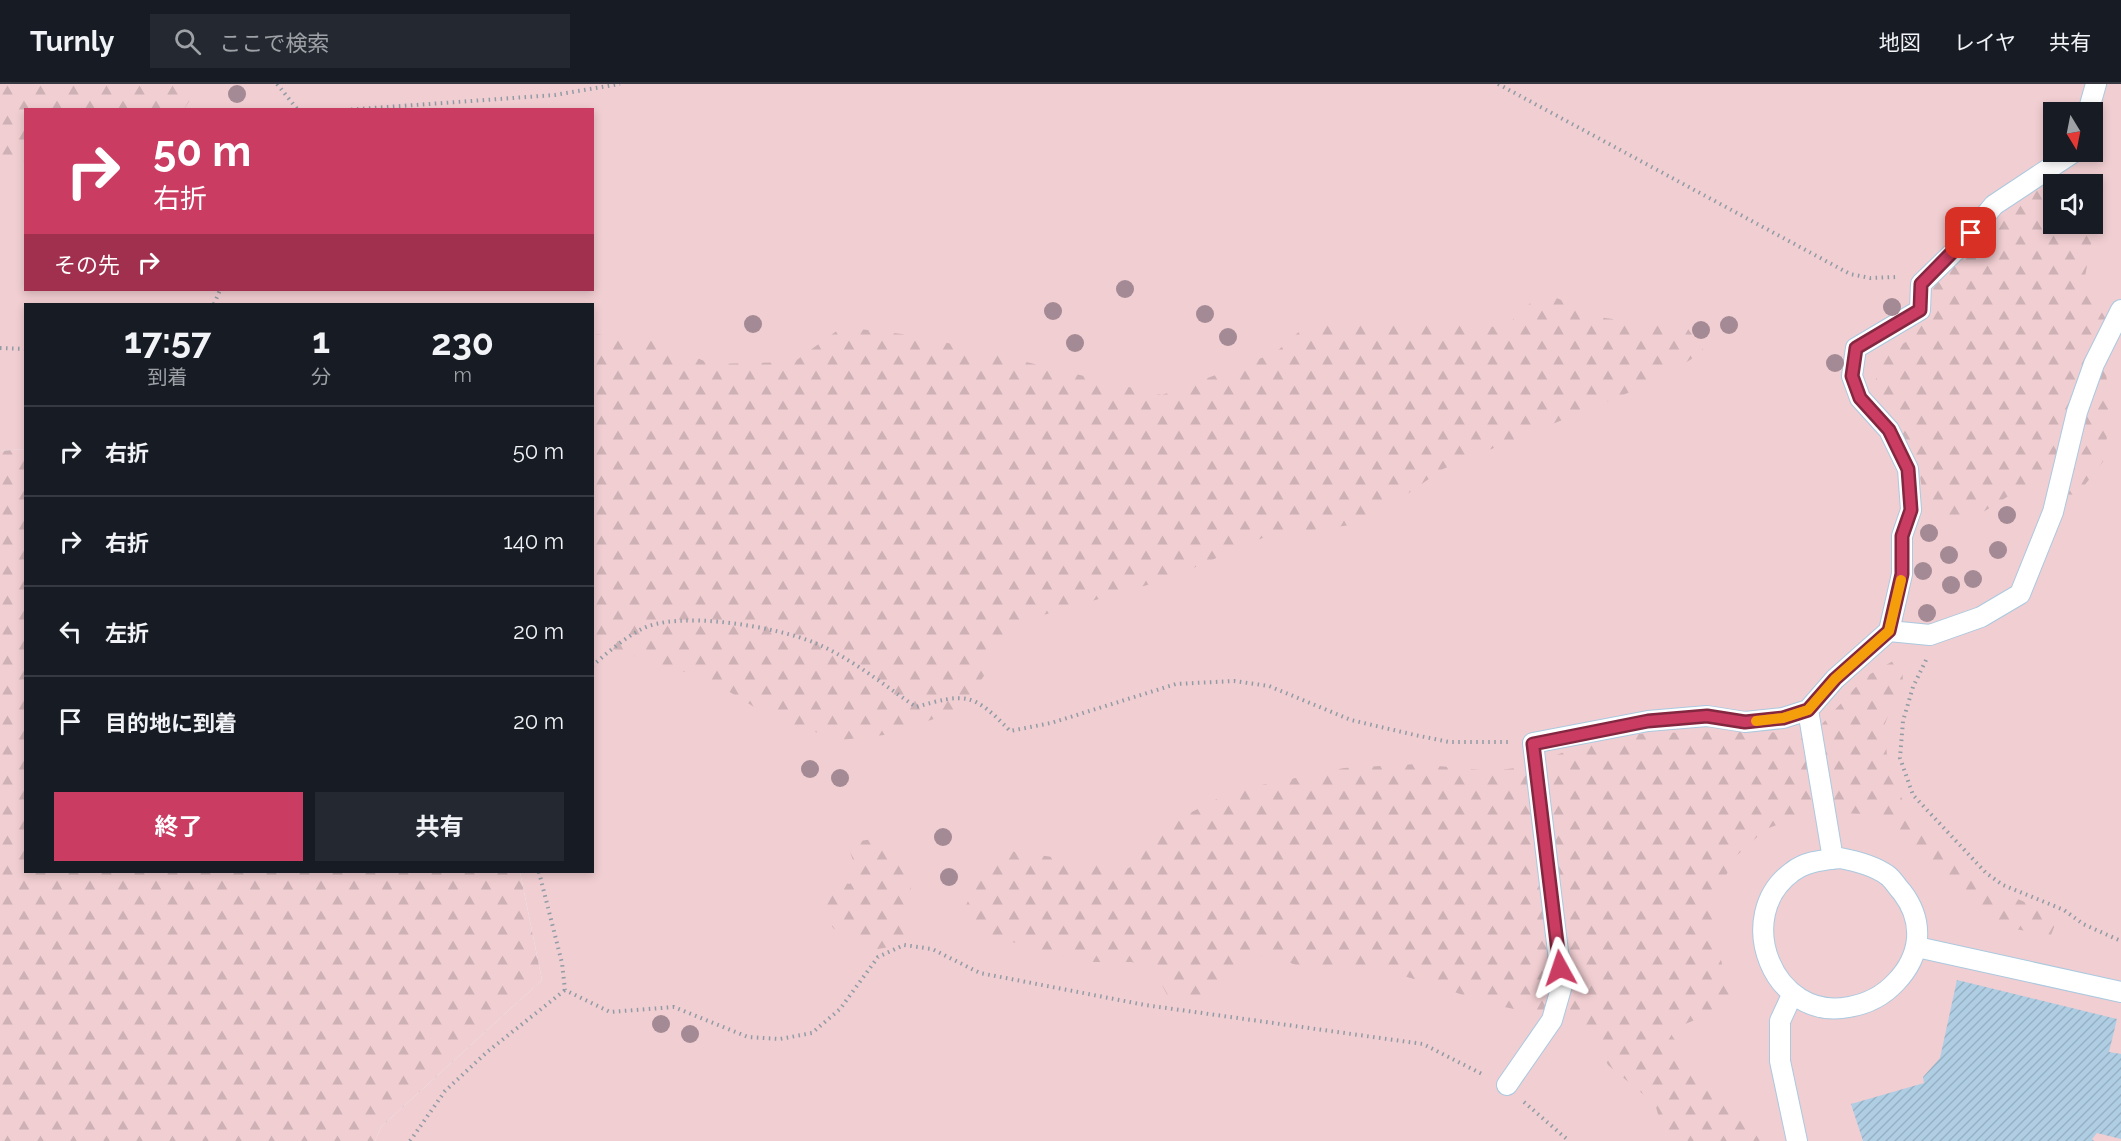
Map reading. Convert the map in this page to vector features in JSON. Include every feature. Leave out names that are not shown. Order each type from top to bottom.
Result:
[{"type":"lane","points":[[2091,102],[2096,84]]},
{"type":"lane","points":[[1507,1085],[1552,1020],[1562,985],[1533,744],[1648,721],[1707,716],[1745,722],[1783,718],[1808,710],[1835,679],[1889,631],[1902,574],[1902,536],[1911,510],[1908,469],[1889,430],[1860,398],[1852,376],[1856,348],[1920,310],[1921,284],[1932,270],[1960,246],[1994,205],[2059,162]]},
{"type":"lane","points":[[1889,631],[1930,635],[1981,617],[2020,594],[2053,512],[2077,412],[2094,364],[2121,310]]},
{"type":"lane","points":[[1808,710],[1833,859]]},
{"type":"lane","points":[[1833,859],[1861,862],[1888,875],[1905,897],[1917,921],[1917,947],[1909,968],[1885,994],[1859,1005],[1833,1010],[1811,1006],[1792,995],[1773,971],[1765,949],[1763,930],[1766,909],[1776,889],[1792,872],[1814,861],[1833,859]]},
{"type":"lane","points":[[1917,947],[2121,992]]},
{"type":"lane","points":[[1792,995],[1780,1021],[1780,1061],[1797,1141]]},
{"type":"path","points":[[276,84],[296,108]]},
{"type":"path","points":[[373,108],[555,95],[620,84]]},
{"type":"path","points":[[1498,84],[1850,273],[1870,278],[1902,276],[1921,284]]},
{"type":"path","points":[[0,348],[24,349]]},
{"type":"path","points":[[594,664],[642,628],[692,619],[766,627],[816,643],[865,671],[915,707],[966,697],[988,708],[1010,731],[1052,723],[1176,684],[1234,681],[1269,686],[1351,720],[1438,740],[1533,744]]},
{"type":"path","points":[[1930,635],[1934,642],[1913,687],[1903,721],[1900,758],[1913,795],[1986,873],[2003,885],[2064,910],[2083,924],[2121,941]]},
{"type":"path","points":[[538,873],[562,963],[565,990]]},
{"type":"path","points":[[565,990],[610,1012],[674,1007],[748,1037],[780,1039],[812,1034],[840,1010],[878,957],[904,945],[932,949],[980,973],[1144,1005],[1423,1044],[1507,1085],[1569,1141]]},
{"type":"path","points":[[410,1141],[445,1090],[487,1052],[565,990]]},
{"type":"green space","points":[[0,84],[2121,84],[2121,1141],[375,1141],[381,1127],[542,980],[520,873],[594,873],[594,642],[634,615],[594,394],[594,303],[24,303],[24,449],[0,451]]},
{"type":"green space","points":[[0,84],[195,84],[185,108],[24,108],[24,161],[0,166]]},
{"type":"green space","points":[[2038,189],[2043,189],[2043,234],[2093,234],[2084,282],[2117,338],[2106,370],[2109,409],[2105,459],[2077,495],[2043,493],[2026,485],[1980,514],[1956,525],[1923,494],[1920,477],[1889,442],[1873,387],[1885,356],[1910,339],[1919,326],[1929,293],[1941,272],[2005,208]]},
{"type":"green space","points":[[1542,292],[1605,318],[1688,329],[1704,351],[1657,381],[1443,469],[1366,523],[1267,536],[1168,579],[1033,618],[996,657],[962,710],[884,735],[841,740],[774,719],[710,680],[594,643],[594,334],[656,340],[711,364],[794,362],[842,327],[919,336],[1162,395],[1275,353],[1311,321],[1505,327]]},
{"type":"green space","points":[[24,449],[24,873],[520,873],[542,980],[381,1127],[375,1141],[0,1141],[0,451]]},
{"type":"green space","points":[[1900,657],[1903,679],[1884,726],[1888,765],[1907,811],[1982,883],[2058,917],[2051,935],[1997,926],[1906,843],[1866,814],[1811,812],[1766,829],[1735,857],[1713,903],[1720,956],[1732,1004],[1669,1031],[1686,1057],[1756,1123],[1761,1141],[1666,1141],[1655,1104],[1608,1065],[1589,1029],[1529,1012],[1485,1003],[1432,984],[1371,967],[1313,971],[1265,954],[1235,970],[1221,993],[1207,1001],[1170,1000],[1156,974],[1132,962],[1086,962],[990,936],[961,917],[979,882],[1003,850],[1129,868],[1167,825],[1232,791],[1344,768],[1417,764],[1491,771],[1524,767],[1567,751],[1637,734],[1746,730],[1791,734],[1822,724],[1865,677]]},
{"type":"green space","points":[[873,839],[889,845],[895,860],[911,860],[913,877],[906,912],[911,922],[908,936],[890,947],[871,950],[834,929],[821,911],[818,900],[831,880],[850,884],[856,869],[847,843]]},
{"type":"building","points":[[1957,980],[2117,1019],[2109,1052],[2121,1054],[2121,1139],[2097,1133],[2092,1139],[2094,1141],[1863,1141],[1851,1104],[1924,1083],[1923,1077],[1940,1058]]},
{"type":"slow traffic","points":[[1756,721],[1783,718],[1808,710],[1835,679],[1889,631],[1901,580]]},
{"type":"route","points":[[1560,968],[1533,744],[1648,721],[1707,716],[1745,722],[1783,718],[1808,710],[1835,679],[1889,631],[1902,574],[1902,536],[1911,510],[1908,469],[1889,430],[1860,398],[1852,376],[1856,348],[1920,310],[1921,284],[1932,270],[1960,246],[1971,233]]}]
